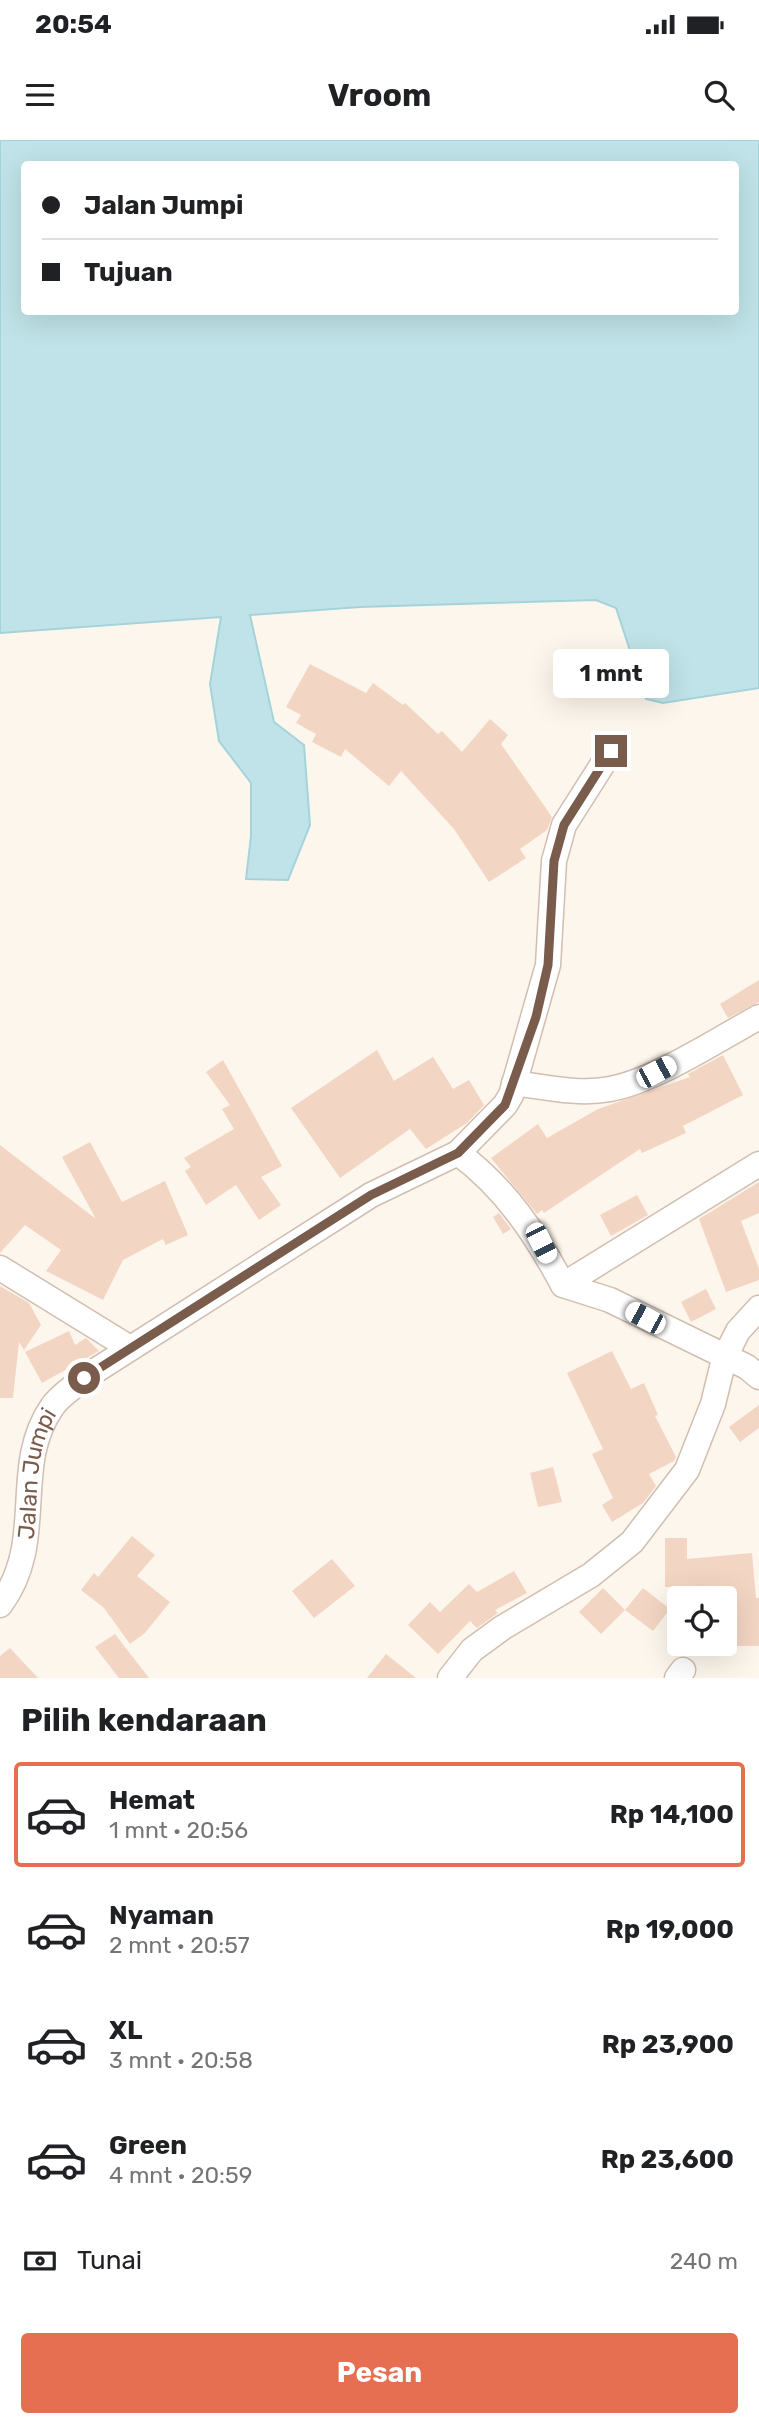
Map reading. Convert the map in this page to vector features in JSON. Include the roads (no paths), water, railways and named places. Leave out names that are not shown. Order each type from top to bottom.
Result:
[{"type":"street","name":"Jalan Jumpi","points":[[0,1605],[12,1590],[25,1553],[31,1461],[37,1432],[53,1404],[84,1378],[371,1195],[458,1153],[505,1105],[536,1017],[548,965],[554,861],[561,837],[575,803],[611,751]]},
{"type":"street","points":[[514,1083],[581,1091],[608,1090],[635,1083],[759,1017]]},
{"type":"street","points":[[458,1153],[512,1203],[541,1243],[563,1285],[610,1300],[724,1359],[747,1367],[759,1377]]},
{"type":"street","points":[[563,1285],[759,1164]]},
{"type":"street","points":[[0,1268],[131,1348]]},
{"type":"street","points":[[450,1678],[472,1650],[502,1628],[591,1574],[632,1542],[687,1470],[713,1404],[724,1359],[738,1331],[759,1308]]},
{"type":"water","points":[[0,140],[759,140],[759,688],[663,703],[646,699],[616,608],[596,600],[360,607],[250,615],[274,722],[304,745],[310,825],[288,880],[246,879],[251,836],[251,783],[219,741],[210,684],[221,617],[0,633]]}]
